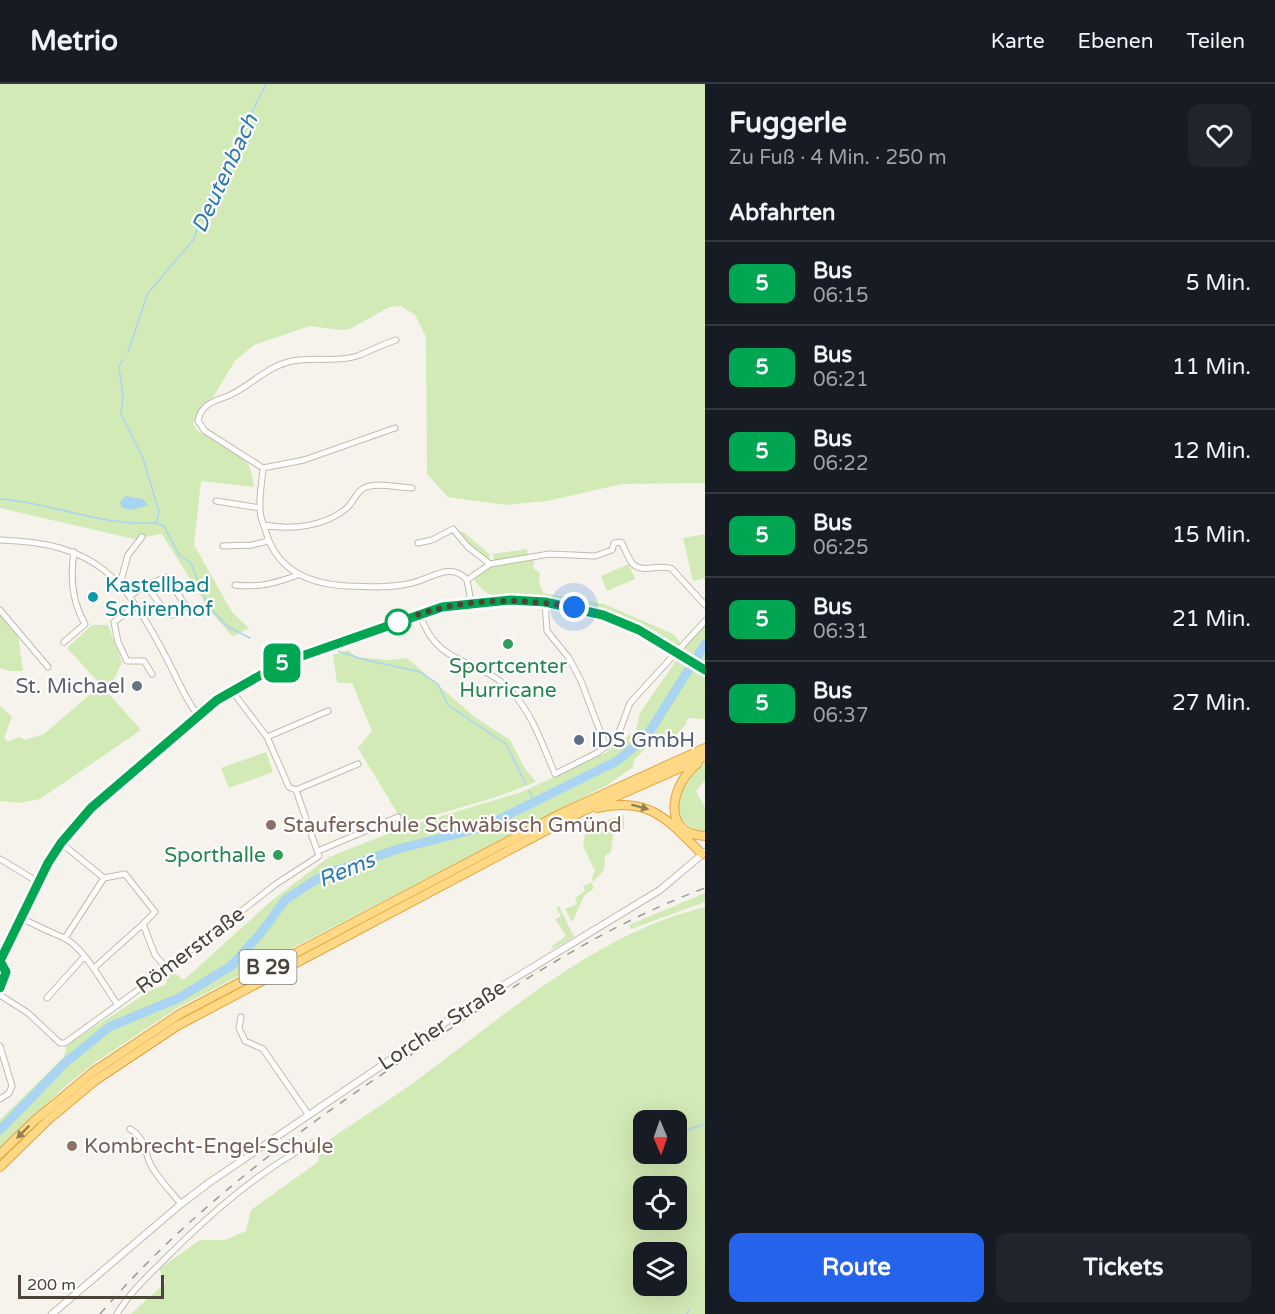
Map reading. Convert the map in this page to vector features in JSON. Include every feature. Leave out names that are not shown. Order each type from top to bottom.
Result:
[{"type":"highway","name":"B 29","points":[[0,1154],[34,1121],[93,1072],[180,1014],[560,814],[705,748]]},
{"type":"highway","name":"B 29","points":[[0,1167],[79,1094],[158,1037],[583,811],[705,757]]},
{"type":"highway","points":[[704,854],[701,846],[677,818],[674,795],[684,776],[705,757]]},
{"type":"highway","points":[[583,811],[621,804],[647,808],[669,820],[704,854]]},
{"type":"highway","points":[[689,832],[705,836]]},
{"type":"street","points":[[395,428],[304,460],[263,468],[201,427],[198,421],[203,408],[219,398],[228,396],[268,369],[311,357],[356,356],[396,340]]},
{"type":"street","points":[[263,468],[260,508],[268,541],[279,559],[298,575],[313,582],[358,586],[407,584],[449,571],[459,573],[467,580],[471,602]]},
{"type":"street","points":[[264,525],[289,528],[325,520],[340,513],[359,490],[368,486],[412,488]]},
{"type":"street","points":[[216,501],[260,508]]},
{"type":"street","points":[[418,543],[432,540],[453,529],[468,547],[490,564]]},
{"type":"street","points":[[120,584],[128,555],[142,537]]},
{"type":"street","points":[[0,540],[39,542],[74,552],[95,563],[120,584],[136,606],[198,715]]},
{"type":"street","points":[[224,546],[252,545],[268,541]]},
{"type":"street","points":[[467,580],[490,564],[549,554],[595,556],[612,550],[614,543],[621,542],[636,567],[666,566],[678,574],[705,604]]},
{"type":"street","points":[[64,642],[85,624],[76,605],[72,587],[74,552]]},
{"type":"street","points":[[235,585],[253,587],[274,584],[298,575]]},
{"type":"street","points":[[130,597],[146,585],[167,577],[185,605],[184,608],[172,615],[167,614],[146,585]]},
{"type":"street","points":[[0,988],[6,972],[0,962],[38,882],[61,843],[91,808],[198,715],[232,691],[292,659],[420,614],[471,602],[511,600],[545,602],[603,615],[639,630],[705,670]]},
{"type":"street","points":[[545,602],[547,632],[569,658],[581,681],[606,747]]},
{"type":"street","points":[[136,606],[114,622],[115,632],[127,661],[144,661],[152,675]]},
{"type":"street","points":[[0,610],[48,667]]},
{"type":"street","points":[[420,614],[431,638],[441,650],[487,673],[511,691],[526,710],[555,774],[606,747],[621,732],[630,703],[705,621]]},
{"type":"street","points":[[232,691],[267,737],[289,787],[296,790],[358,764]]},
{"type":"street","points":[[267,737],[328,711]]},
{"type":"street","points":[[296,790],[312,842],[319,853]]},
{"type":"street","name":"Römerstraße","points":[[0,995],[28,1013],[60,1043],[65,1043],[167,969],[319,853],[398,818]]},
{"type":"street","points":[[61,843],[104,878]]},
{"type":"street","name":"Lorcher Straße","points":[[52,1314],[181,1204],[308,1114],[474,1003],[660,890],[704,854]]},
{"type":"street","points":[[0,859],[38,882]]},
{"type":"street","points":[[65,938],[104,878],[124,874],[154,912],[94,968]]},
{"type":"street","points":[[21,918],[65,938],[94,968],[96,975],[117,1005]]},
{"type":"street","points":[[143,924],[155,954],[167,969]]},
{"type":"street","points":[[47,998],[84,957]]},
{"type":"street","points":[[241,1017],[239,1028],[245,1041],[263,1049],[308,1114]]},
{"type":"street","points":[[0,1046],[11,1090],[0,1099]]},
{"type":"street","points":[[130,1129],[141,1140],[147,1149],[149,1161],[181,1204]]},
{"type":"street","points":[[117,1314],[147,1276],[199,1226],[277,1162],[312,1143]]},
{"type":"green space","points":[[0,84],[705,84],[705,483],[622,484],[547,501],[506,505],[448,497],[427,474],[426,337],[415,315],[401,306],[389,307],[350,329],[310,326],[254,345],[235,361],[213,397],[201,405],[193,424],[207,437],[242,456],[252,473],[254,487],[201,481],[194,545],[232,612],[249,628],[233,637],[210,611],[162,534],[134,539],[0,508]]},
{"type":"green space","points":[[462,531],[488,553],[490,556],[488,561],[460,537]]},
{"type":"green space","points":[[705,534],[705,578],[693,581],[683,538]]},
{"type":"green space","points":[[527,549],[528,556],[494,561],[493,554]]},
{"type":"green space","points":[[535,557],[533,568],[540,573],[539,582],[543,593],[604,604],[673,634],[680,642],[680,647],[644,628],[606,613],[547,599],[517,595],[492,595],[486,593],[474,580],[492,565]]},
{"type":"green space","points":[[629,564],[635,579],[607,591],[601,576]]},
{"type":"green space","points":[[0,613],[18,635],[23,671],[0,668]]},
{"type":"green space","points":[[92,625],[108,625],[122,662],[108,693],[141,730],[40,799],[18,803],[0,801],[0,706],[12,717],[4,738],[8,742],[19,737],[25,740],[44,734],[101,685],[67,648]]},
{"type":"green space","points":[[705,625],[705,664],[684,649]]},
{"type":"green space","points":[[349,650],[355,657],[390,660],[407,658],[476,718],[510,740],[525,769],[536,782],[493,798],[404,824],[358,748],[372,731],[352,683],[337,683],[333,655]]},
{"type":"green space","points":[[678,658],[705,677],[705,719],[688,718],[685,726],[675,736],[658,736],[634,760],[633,767],[609,784],[179,1007],[96,1062],[63,1088],[0,1148],[0,1120],[64,1057],[67,1045],[151,990],[165,985],[169,975],[175,974],[184,980],[270,902],[329,857],[405,827],[522,792],[607,752],[636,730],[640,713]]},
{"type":"green space","points":[[266,752],[273,772],[229,788],[221,768]]},
{"type":"green space","points":[[705,763],[705,780],[696,791],[705,807],[705,832],[691,827],[682,820],[678,811],[678,801],[687,780]]},
{"type":"green space","points":[[624,815],[624,829],[613,835],[611,852],[605,856],[604,870],[593,882],[595,871],[583,846],[587,826]]},
{"type":"green space","points":[[591,882],[594,888],[584,896],[572,922],[565,909],[577,904],[575,898],[585,891],[583,886]]},
{"type":"green space","points":[[705,893],[705,902],[631,929],[629,925]]},
{"type":"green space","points":[[559,906],[574,937],[553,949],[552,946],[566,936],[555,919],[561,916],[556,908]]},
{"type":"green space","points":[[705,907],[705,1314],[131,1314],[166,1282],[159,1269],[200,1240],[225,1240],[246,1231],[251,1210],[318,1162],[320,1146],[402,1091],[559,975],[629,935],[666,919]]},
{"type":"water","points":[[126,496],[143,499],[148,505],[132,510],[122,508],[120,502]]},
{"type":"waterway","name":"Deutenbach","points":[[128,352],[148,293],[194,239],[201,214],[266,84]]},
{"type":"waterway","name":"Deutenbach","points":[[123,359],[119,367],[123,396],[121,414],[143,458],[159,512],[156,523],[164,526],[179,555],[191,563],[208,606],[227,626],[250,638]]},
{"type":"waterway","points":[[0,499],[20,501],[114,521],[155,523]]},
{"type":"waterway","name":"Rems","points":[[0,1130],[65,1063],[109,1027],[179,998],[231,966],[260,934],[285,900],[323,875],[398,849],[484,827],[617,761],[646,737],[705,644]]},
{"type":"waterway","name":"Deutenbach","points":[[338,651],[420,672],[438,684],[448,705],[506,744],[526,785]]},
{"type":"waterway","name":"Deutenbach","points":[[529,791],[535,803]]},
{"type":"waterway","points":[[687,1130],[705,1124]]},
{"type":"waterway","points":[[687,1314],[689,1310]]},
{"type":"railway","points":[[100,1314],[177,1234],[219,1197],[306,1128],[352,1095],[570,953],[636,918],[705,888]]},
{"type":"bus line","name":"5","points":[[0,988],[6,972],[0,961],[48,863],[75,826],[91,808],[217,700],[259,674],[282,663],[442,607],[471,602],[527,600],[574,607],[603,615],[639,630],[705,670]]},
{"type":"place","name":"Kastellbad Schirenhof","points":[[93,597]]},
{"type":"place","name":"Sportcenter Hurricane","points":[[508,644]]},
{"type":"place","name":"St. Michael","points":[[137,686]]},
{"type":"place","name":"IDS GmbH","points":[[579,740]]},
{"type":"place","name":"Stauferschule Schwäbisch Gmünd","points":[[271,825]]},
{"type":"place","name":"Sporthalle","points":[[278,855]]},
{"type":"place","name":"Kombrecht-Engel-Schule","points":[[72,1146]]},
{"type":"route","points":[[398,622],[442,607],[471,602],[527,600],[574,607]]}]
